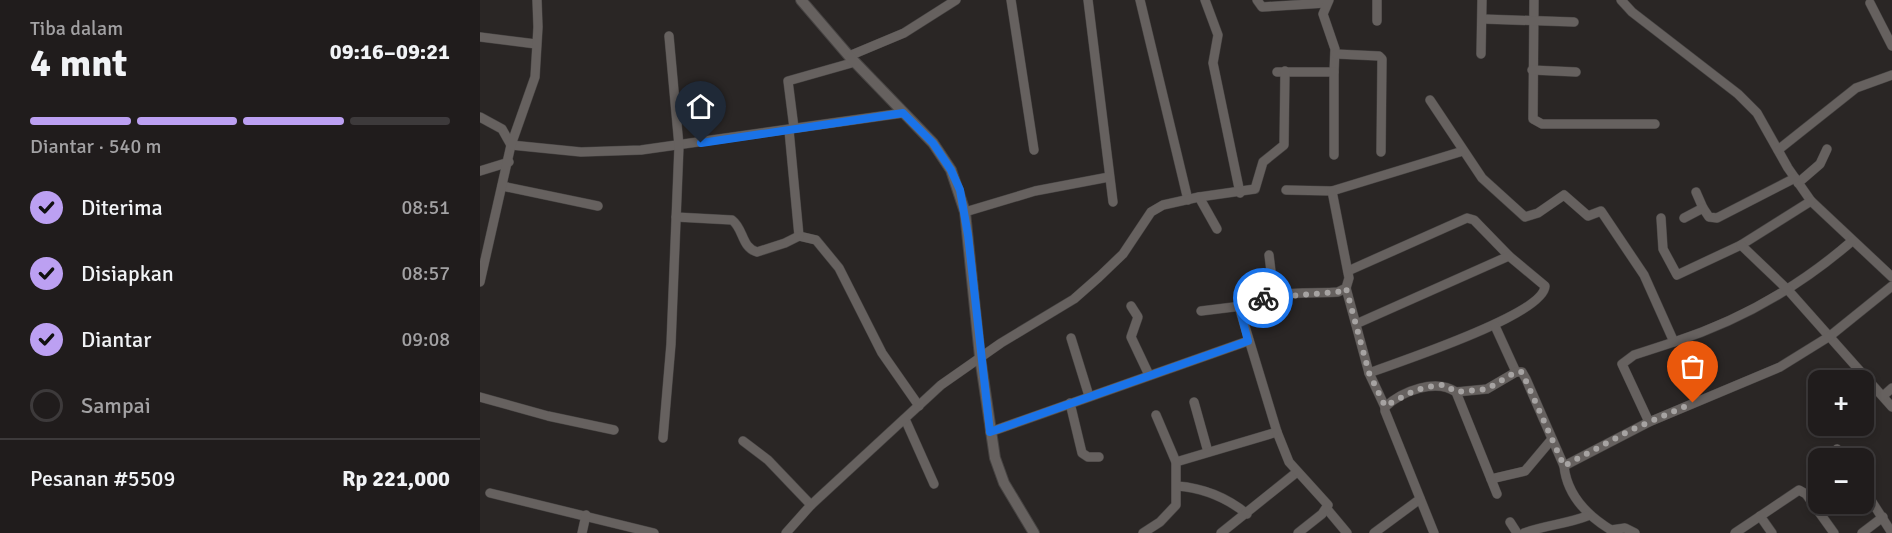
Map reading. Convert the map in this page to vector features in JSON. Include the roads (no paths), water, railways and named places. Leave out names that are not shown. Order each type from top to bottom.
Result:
[{"type":"street","points":[[480,282],[509,162],[511,145],[534,77],[537,0]]},
{"type":"street","points":[[801,0],[852,59],[933,143],[951,170],[965,212],[990,432],[1004,483],[1034,533]]},
{"type":"street","points":[[799,236],[788,81],[852,59],[904,33],[956,0]]},
{"type":"street","points":[[1011,0],[1034,150]]},
{"type":"street","points":[[1088,0],[1113,202]]},
{"type":"street","points":[[1140,0],[1188,200]]},
{"type":"street","points":[[1205,0],[1218,35],[1213,63],[1240,193]]},
{"type":"street","points":[[1257,0],[1262,7],[1327,2],[1323,14],[1336,54],[1334,155]]},
{"type":"street","points":[[1377,0],[1377,21]]},
{"type":"street","points":[[1481,54],[1482,0]]},
{"type":"street","points":[[1534,0],[1533,119],[1536,122],[1655,124]]},
{"type":"street","points":[[1621,0],[1632,12],[1738,94],[1757,113],[1796,180],[1811,201],[1892,277]]},
{"type":"street","points":[[1870,3],[1892,46]]},
{"type":"street","points":[[1483,19],[1574,22]]},
{"type":"street","points":[[663,438],[679,146],[669,36]]},
{"type":"street","points":[[480,37],[536,44]]},
{"type":"street","points":[[1336,54],[1379,56],[1382,59],[1381,152]]},
{"type":"street","points":[[1532,70],[1576,72]]},
{"type":"street","points":[[786,533],[811,505],[941,385],[980,357],[1074,299],[1123,254],[1151,212],[1163,205],[1199,197],[1240,193],[1255,189],[1263,162],[1284,145],[1281,72],[1334,72]]},
{"type":"street","points":[[1778,150],[1856,88],[1892,75]]},
{"type":"street","points":[[1430,100],[1482,178],[1525,217],[1538,213],[1564,195],[1588,216],[1601,211],[1644,275],[1674,342]]},
{"type":"street","points":[[511,145],[581,153],[679,146],[903,113]]},
{"type":"street","points":[[480,117],[501,129],[511,145]]},
{"type":"street","points":[[1696,192],[1709,217],[1717,218],[1796,180],[1820,164],[1827,149]]},
{"type":"street","points":[[1286,190],[1332,191],[1463,151]]},
{"type":"street","points":[[480,171],[509,162]]},
{"type":"street","points":[[965,212],[1035,191],[1109,177]]},
{"type":"street","points":[[502,186],[598,206]]},
{"type":"street","points":[[1201,311],[1242,306],[1252,300],[1274,296],[1338,292],[1346,288],[1349,284],[1348,272],[1332,191]]},
{"type":"street","points":[[1199,197],[1217,229]]},
{"type":"street","points":[[1661,218],[1663,249],[1677,275],[1741,244],[1811,201]]},
{"type":"street","points":[[1684,218],[1703,208]]},
{"type":"street","points":[[676,217],[732,220],[746,245],[757,252],[799,236],[816,240],[839,268],[882,353],[919,406]]},
{"type":"street","points":[[1348,272],[1467,218],[1474,220],[1509,256],[1545,286],[1545,292],[1540,298],[1495,326],[1369,373]]},
{"type":"street","points":[[1649,422],[1622,364],[1634,355],[1738,318],[1788,290],[1852,241]]},
{"type":"street","points":[[1741,244],[1788,290],[1892,407]]},
{"type":"street","points":[[1269,255],[1274,296]]},
{"type":"street","points":[[1356,324],[1509,256]]},
{"type":"street","points":[[1564,466],[1649,422],[1780,367],[1830,336],[1892,286]]},
{"type":"street","points":[[1346,288],[1369,373],[1385,406],[1434,533]]},
{"type":"street","points":[[1131,306],[1138,317],[1131,337],[1149,375]]},
{"type":"street","points":[[1242,306],[1241,314],[1248,341],[1276,432],[1289,462],[1296,472],[1326,501],[1327,509],[1347,533]]},
{"type":"street","points":[[1495,326],[1516,372]]},
{"type":"street","points":[[1071,338],[1089,396]]},
{"type":"street","points":[[990,432],[1248,341]]},
{"type":"street","points":[[1456,392],[1487,389],[1516,372],[1522,372],[1564,466],[1565,476],[1587,516],[1611,530],[1625,528],[1635,533]]},
{"type":"street","points":[[1385,406],[1416,390],[1437,385],[1445,385],[1456,392],[1497,494]]},
{"type":"street","points":[[1883,396],[1892,388]]},
{"type":"street","points":[[480,397],[548,416],[614,430]]},
{"type":"street","points":[[1194,402],[1208,452]]},
{"type":"street","points":[[1070,403],[1082,453],[1088,457],[1099,456]]},
{"type":"street","points":[[1143,533],[1171,512],[1176,505],[1176,462],[1156,415]]},
{"type":"street","points":[[905,419],[934,484]]},
{"type":"street","points":[[1176,462],[1276,432]]},
{"type":"street","points":[[1491,479],[1525,471],[1552,440]]},
{"type":"street","points":[[743,441],[768,460],[811,505]]},
{"type":"street","points":[[1221,533],[1296,472]]},
{"type":"street","points":[[1177,486],[1213,493],[1247,514]]},
{"type":"street","points":[[1735,533],[1799,490],[1806,494],[1834,533]]},
{"type":"street","points":[[490,493],[654,533]]},
{"type":"street","points":[[1374,533],[1420,499]]},
{"type":"street","points":[[1874,504],[1892,533]]},
{"type":"street","points":[[1298,533],[1327,509]]},
{"type":"street","points":[[582,533],[586,515]]},
{"type":"street","points":[[1524,533],[1545,525],[1573,522],[1587,516]]},
{"type":"street","points":[[1760,516],[1772,533]]},
{"type":"street","points":[[1862,533],[1883,517]]},
{"type":"street","points":[[1510,522],[1517,533]]}]
